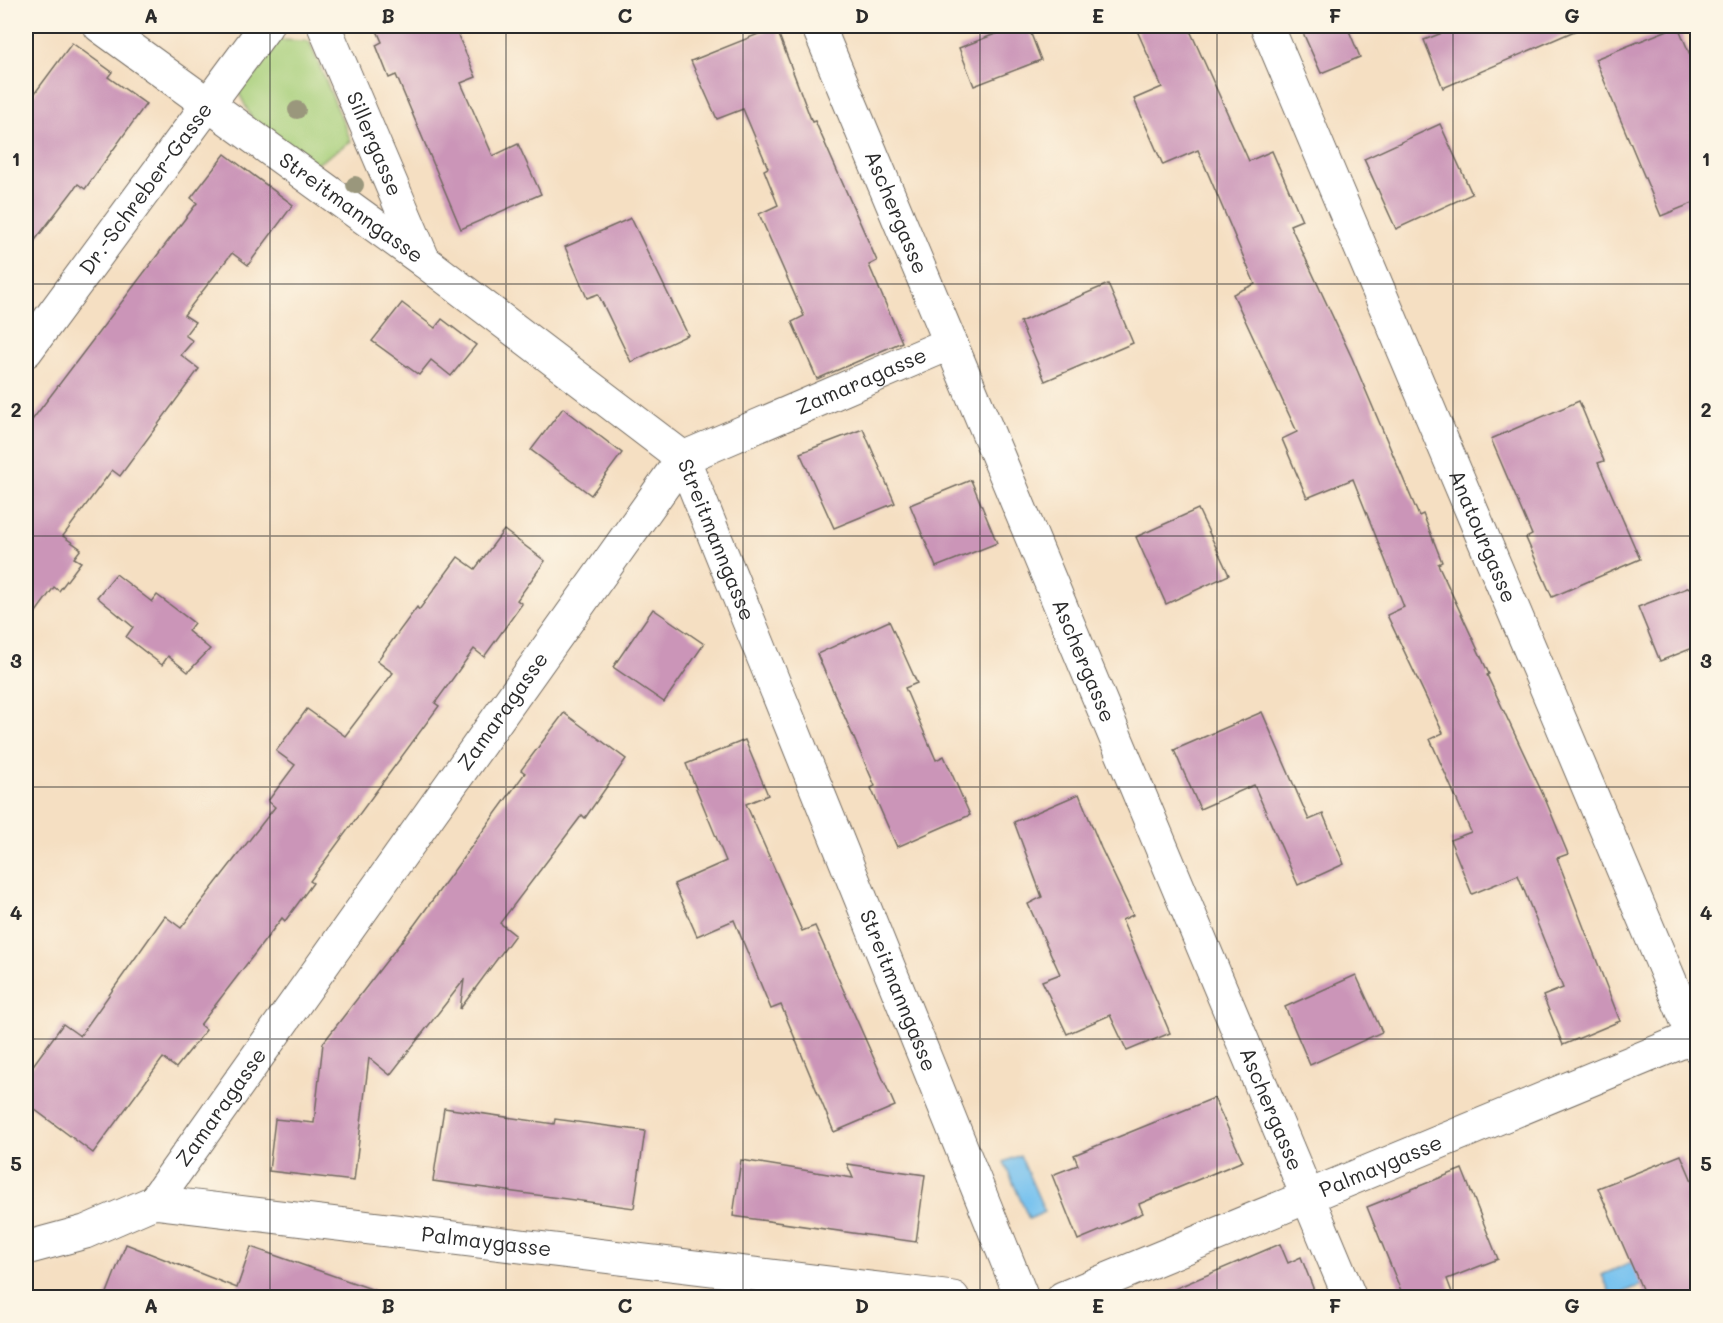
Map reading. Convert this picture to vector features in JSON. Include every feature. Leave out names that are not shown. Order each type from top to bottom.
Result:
[{"type":"street","name":"Streitmanngasse","points":[[100,26],[424,261],[683,458],[1022,1298]]},
{"type":"street","name":"Dr.-Schreber-Gasse","points":[[26,351],[266,26]]},
{"type":"street","name":"Sillergasse","points":[[324,26],[424,261]]},
{"type":"street","name":"Aschergasse","points":[[818,26],[1350,1298]]},
{"type":"street","name":"Anatourgasse","points":[[1267,26],[1696,1039]]},
{"type":"street","name":"Zamaragasse","points":[[154,1202],[683,458],[951,343]]},
{"type":"street","name":"Palmaygasse","points":[[1063,1298],[1696,1039]]},
{"type":"street","name":"Palmaygasse","points":[[154,1202],[953,1298]]},
{"type":"street","points":[[26,1248],[85,1232],[154,1202]]},
{"type":"green space","points":[[277,40],[309,41],[351,141],[314,166],[252,119],[238,91]]},
{"type":"water","points":[[1020,1155],[1045,1212],[1029,1219],[1004,1162]]},
{"type":"water","points":[[1648,1255],[1658,1278],[1612,1297],[1602,1275]]},
{"type":"building","points":[[375,26],[454,26],[476,77],[461,83],[493,156],[518,144],[541,194],[461,229],[396,75],[389,78],[376,45],[382,42]]},
{"type":"building","points":[[1016,26],[1028,26],[1041,60],[974,86],[959,48]]},
{"type":"building","points":[[1135,26],[1188,26],[1249,161],[1272,151],[1302,220],[1290,225],[1352,358],[1419,516],[1423,514],[1442,562],[1438,564],[1568,854],[1557,858],[1620,1021],[1563,1045],[1543,996],[1563,988],[1518,875],[1472,894],[1450,840],[1471,832],[1430,739],[1443,733],[1387,615],[1404,607],[1353,479],[1307,498],[1282,439],[1297,432],[1233,294],[1255,284],[1198,150],[1163,165],[1134,99],[1162,87]]},
{"type":"building","points":[[1300,26],[1347,26],[1360,57],[1321,73]]},
{"type":"building","points":[[1460,26],[1586,26],[1443,88],[1424,40]]},
{"type":"building","points":[[1678,26],[1698,74],[1698,201],[1661,216],[1595,59]]},
{"type":"building","points":[[776,27],[812,122],[815,121],[877,261],[869,265],[902,342],[817,379],[792,322],[804,316],[759,214],[778,205],[764,170],[768,168],[743,109],[717,119],[691,61]]},
{"type":"building","points":[[72,43],[112,72],[108,77],[146,104],[85,189],[78,184],[26,252],[26,105]]},
{"type":"building","points":[[1440,124],[1472,194],[1396,229],[1364,159]]},
{"type":"building","points":[[225,154],[293,205],[248,265],[232,253],[184,315],[195,322],[185,335],[193,341],[181,355],[199,369],[120,476],[112,470],[63,536],[81,549],[74,558],[81,562],[59,591],[54,587],[26,626],[26,428],[197,203],[191,198]]},
{"type":"building","points":[[631,218],[688,335],[631,362],[598,294],[587,298],[565,247]]},
{"type":"building","points":[[1108,284],[1133,343],[1045,381],[1020,322]]},
{"type":"building","points":[[402,303],[435,328],[442,319],[476,345],[451,376],[431,360],[419,375],[372,341]]},
{"type":"building","points":[[1579,401],[1604,461],[1598,463],[1640,559],[1552,597],[1526,538],[1532,535],[1491,439]]},
{"type":"building","points":[[563,408],[622,453],[591,495],[531,450]]},
{"type":"building","points":[[863,429],[895,503],[834,528],[800,453]]},
{"type":"building","points":[[971,480],[997,543],[936,567],[910,505]]},
{"type":"building","points":[[1198,509],[1229,575],[1166,604],[1136,537]]},
{"type":"building","points":[[504,530],[545,561],[517,600],[522,604],[484,657],[474,649],[435,703],[439,706],[310,881],[313,883],[285,921],[282,918],[200,1025],[206,1030],[176,1068],[163,1058],[93,1153],[26,1103],[26,1075],[63,1024],[80,1036],[165,916],[181,928],[275,807],[268,801],[295,765],[276,751],[307,709],[345,736],[393,673],[377,661],[417,607],[419,610],[458,557],[475,569]]},
{"type":"building","points":[[116,574],[152,602],[157,595],[194,623],[188,631],[210,649],[188,672],[168,656],[162,665],[126,637],[133,627],[97,597]]},
{"type":"building","points":[[1690,587],[1698,606],[1698,646],[1660,661],[1638,607]]},
{"type":"building","points":[[653,609],[704,644],[664,702],[613,667]]},
{"type":"building","points":[[889,621],[917,683],[905,688],[936,760],[944,756],[970,815],[897,847],[871,788],[875,786],[817,654]]},
{"type":"building","points":[[1262,712],[1309,820],[1323,814],[1344,864],[1298,885],[1254,785],[1200,809],[1174,750]]},
{"type":"building","points":[[564,713],[626,759],[585,818],[582,815],[500,923],[515,935],[460,1009],[464,980],[390,1075],[369,1058],[354,1181],[269,1171],[275,1119],[314,1123],[323,1043],[415,924],[525,773],[521,770]]},
{"type":"building","points":[[745,740],[768,795],[746,804],[802,931],[815,926],[895,1106],[834,1132],[781,1005],[771,1009],[734,920],[697,936],[674,884],[726,861],[686,764]]},
{"type":"building","points":[[1079,794],[1101,848],[1133,915],[1122,920],[1170,1033],[1127,1051],[1110,1015],[1067,1034],[1042,981],[1060,974],[1028,904],[1042,897],[1014,822]]},
{"type":"building","points":[[1356,975],[1382,1032],[1310,1065],[1285,1007]]},
{"type":"building","points":[[1214,1098],[1243,1161],[1139,1204],[1143,1213],[1078,1240],[1052,1175],[1078,1165],[1074,1155]]},
{"type":"building","points":[[444,1108],[554,1124],[555,1119],[645,1131],[634,1208],[433,1181]]},
{"type":"building","points":[[1681,1155],[1698,1195],[1698,1298],[1646,1298],[1598,1188]]},
{"type":"building","points":[[741,1160],[853,1178],[847,1164],[925,1175],[916,1242],[733,1216]]},
{"type":"building","points":[[1462,1169],[1498,1259],[1447,1279],[1454,1298],[1404,1298],[1367,1207]]},
{"type":"building","points":[[126,1244],[237,1288],[251,1247],[380,1292],[379,1298],[105,1298]]},
{"type":"building","points":[[1280,1244],[1288,1263],[1301,1257],[1317,1298],[1153,1298]]}]
